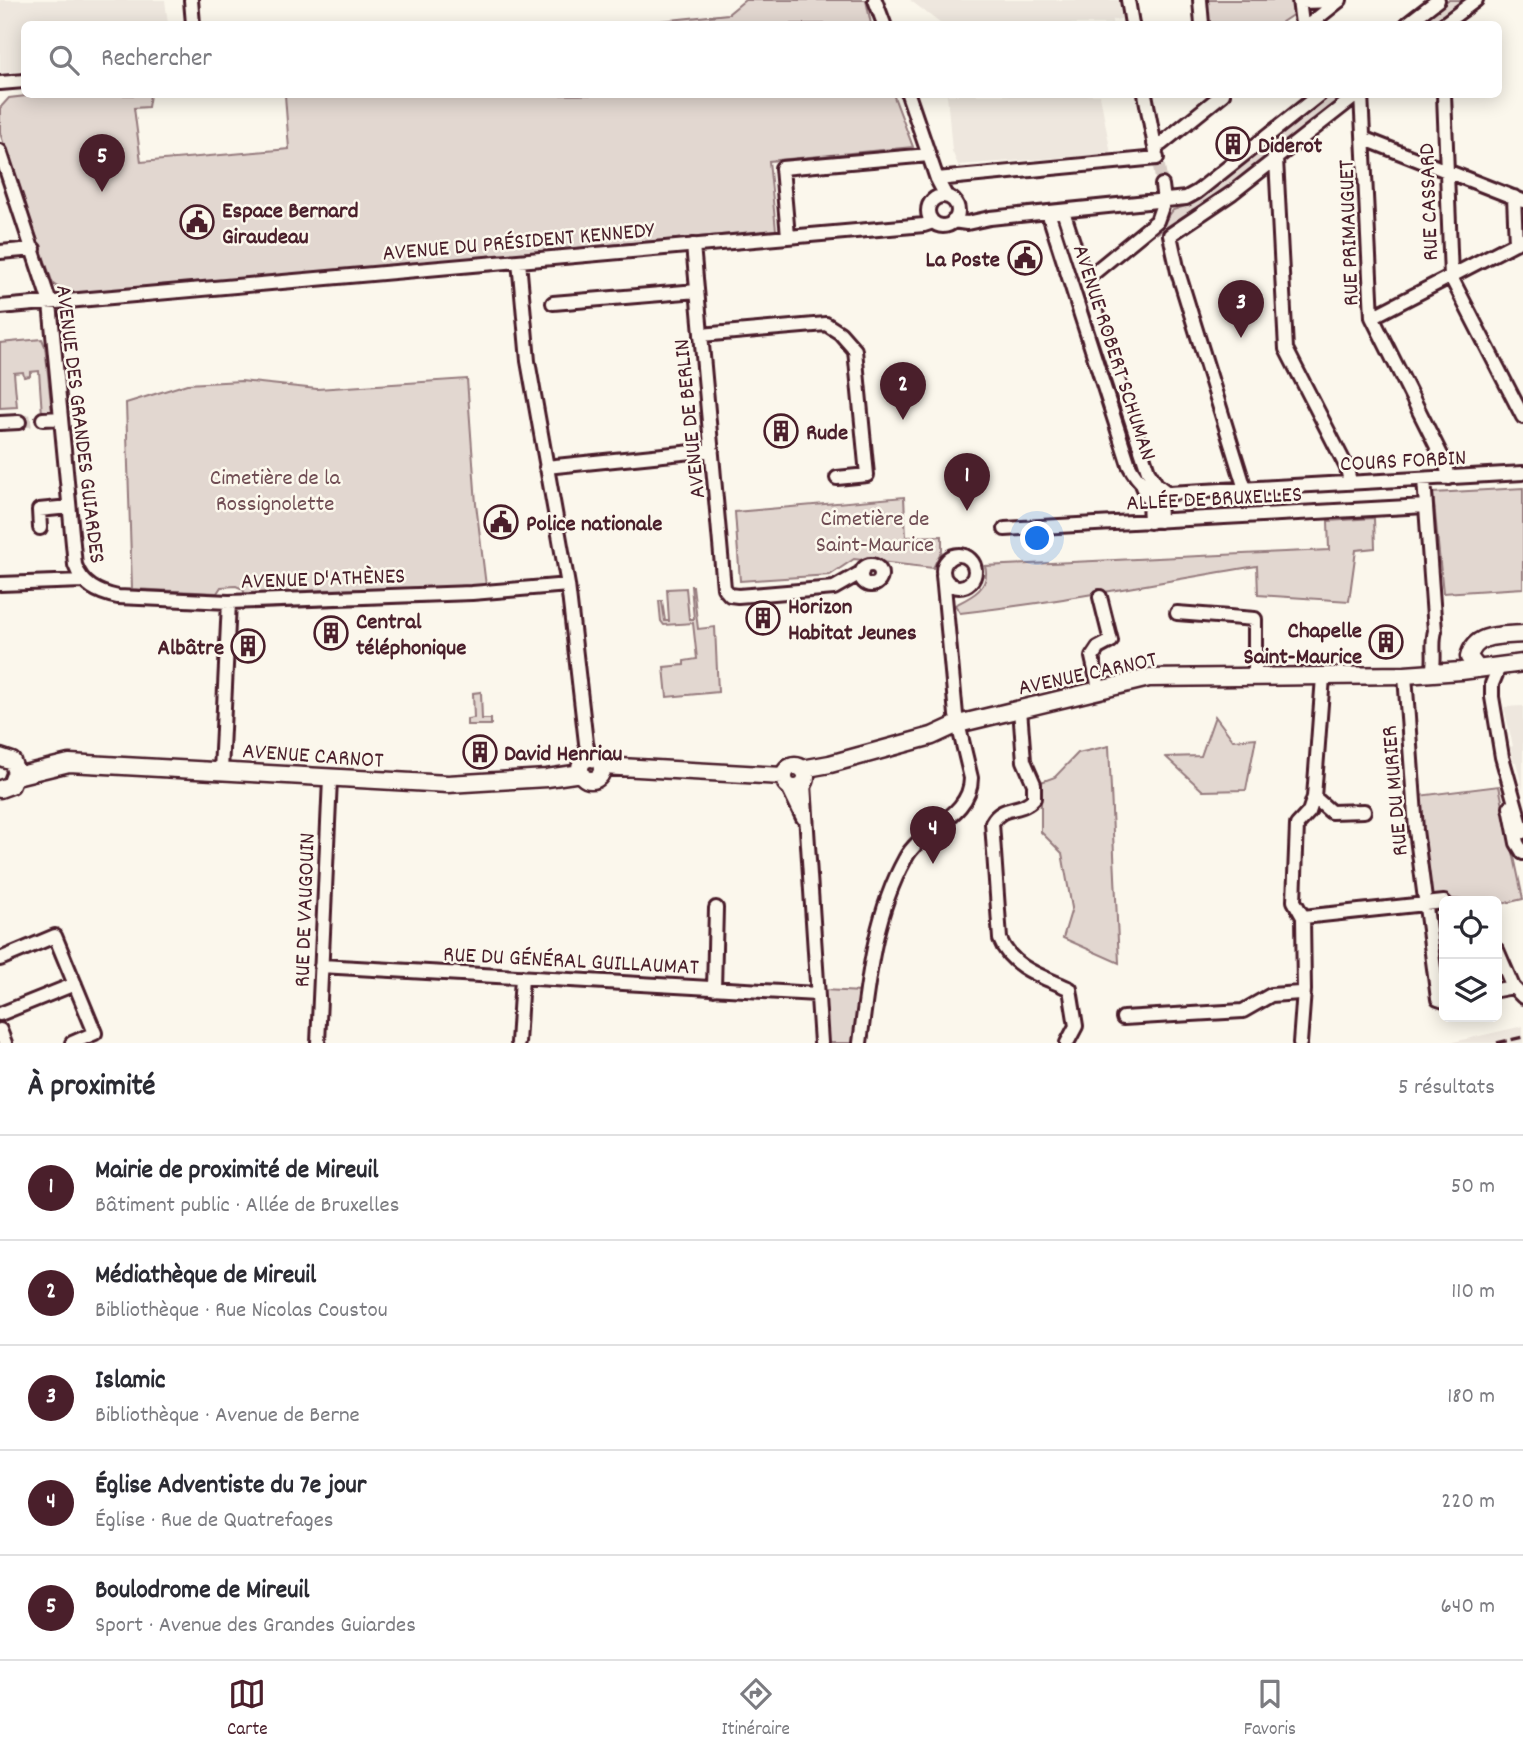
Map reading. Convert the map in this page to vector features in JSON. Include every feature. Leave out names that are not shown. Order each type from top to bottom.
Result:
[{"type":"main road","points":[[1523,634],[1483,638],[1472,647],[1473,663],[1499,667],[1523,663]]},
{"type":"main road","name":"AVENUE CARNOT","points":[[0,757],[8,758],[15,771],[43,769],[69,763],[448,784],[547,778],[581,773],[581,763],[596,762],[797,779],[831,764],[932,736],[958,724],[1149,678],[1405,675],[1439,672],[1473,663]]},
{"type":"main road","points":[[0,789],[11,785],[15,771]]},
{"type":"street","points":[[191,0],[194,21]]},
{"type":"street","points":[[875,0],[883,21]]},
{"type":"street","points":[[1128,0],[1132,21]]},
{"type":"street","points":[[1200,0],[1202,21]]},
{"type":"street","points":[[1302,21],[1300,1],[1340,0]]},
{"type":"street","points":[[1314,21],[1340,0]]},
{"type":"street","points":[[1411,21],[1438,0]]},
{"type":"street","points":[[1448,21],[1476,0]]},
{"type":"street","points":[[0,83],[21,81]]},
{"type":"street","points":[[909,98],[941,197]]},
{"type":"street","points":[[937,179],[1158,162],[1146,98]]},
{"type":"street","points":[[955,215],[967,223],[990,218],[1164,201],[1192,195],[1315,98]]},
{"type":"street","points":[[1245,489],[1178,272],[1170,234],[1203,213],[1355,98]]},
{"type":"street","name":"RUE PRIMAUGUET","points":[[1360,98],[1365,139],[1372,317],[1446,465],[1449,478]]},
{"type":"street","name":"RUE CASSARD","points":[[1444,98],[1451,277],[1523,417]]},
{"type":"street","points":[[1154,144],[1161,144],[1210,100]]},
{"type":"street","points":[[1365,139],[1519,199],[1520,241],[1372,317]]},
{"type":"street","name":"AVENUE DES GRANDES GUIARDES","points":[[0,151],[50,303],[75,565],[83,581]]},
{"type":"street","points":[[788,236],[782,168],[929,155]]},
{"type":"street","points":[[1276,159],[1286,348],[1347,468],[1350,482]]},
{"type":"street","points":[[1084,279],[1157,222],[1164,201],[1162,185]]},
{"type":"street","points":[[941,197],[954,201],[955,215],[943,225],[930,217],[930,203],[941,197]]},
{"type":"street","name":"AVENUE ROBERT SCHUMAN","points":[[1063,211],[1148,471],[1164,493]]},
{"type":"street","name":"AVENUE ROBERT SCHUMAN","points":[[1048,212],[1129,464],[1142,484],[1164,493]]},
{"type":"street","name":"AVENUE DU PRÉSIDENT KENNEDY","points":[[0,307],[905,226],[930,217]]},
{"type":"street","name":"AVENUE DE BERLIN","points":[[693,245],[724,589],[730,595],[738,596],[834,588],[862,572]]},
{"type":"street","points":[[0,252],[34,249]]},
{"type":"street","points":[[519,261],[528,361],[568,585],[586,743],[596,762]]},
{"type":"street","points":[[553,303],[697,291]]},
{"type":"street","points":[[701,335],[826,324],[840,333],[855,350],[867,475],[837,478]]},
{"type":"street","points":[[43,419],[61,418]]},
{"type":"street","points":[[0,423],[19,422]]},
{"type":"street","points":[[546,467],[712,450]]},
{"type":"street","name":"COURS FORBIN","points":[[1164,493],[1523,473]]},
{"type":"street","points":[[1424,479],[1435,631],[1433,637],[1439,672]]},
{"type":"street","points":[[1142,484],[1155,521]]},
{"type":"street","points":[[1155,521],[1164,493]]},
{"type":"street","name":"ALLÉE DE BRUXELLES","points":[[1005,529],[1426,506]]},
{"type":"street","points":[[40,528],[39,510],[69,507]]},
{"type":"street","points":[[860,1043],[870,965],[879,924],[896,877],[912,847],[953,814],[970,793],[971,778],[958,724],[943,575]]},
{"type":"street","points":[[0,584],[83,581]]},
{"type":"street","name":"AVENUE D'ATHÈNES","points":[[83,581],[104,594],[118,597],[229,601],[472,593],[568,585]]},
{"type":"street","points":[[1099,688],[1092,657],[1098,648],[1111,641],[1100,597]]},
{"type":"street","points":[[221,771],[229,601]]},
{"type":"street","points":[[1177,614],[1255,619],[1255,676]]},
{"type":"street","points":[[1473,663],[1492,697]]},
{"type":"street","points":[[1499,667],[1492,684],[1492,697],[1502,757],[1523,832]]},
{"type":"street","name":"RUE DU MURIER","points":[[1405,675],[1416,830],[1439,999]]},
{"type":"street","points":[[1300,1043],[1304,990],[1303,917],[1294,901],[1297,825],[1309,812],[1314,797],[1323,677]]},
{"type":"street","points":[[1020,709],[1024,761],[1034,784],[1034,798],[1024,807],[1005,810],[992,823],[1000,939],[1020,966],[1070,989],[1076,1026],[1067,1043]]},
{"type":"street","name":"RUE DE VAUGOUIN","points":[[318,1043],[330,779]]},
{"type":"street","points":[[797,779],[806,825],[821,1043]]},
{"type":"street","points":[[1314,797],[1331,812],[1364,811]]},
{"type":"street","points":[[1512,797],[1512,824],[1523,853]]},
{"type":"street","points":[[1303,917],[1439,902]]},
{"type":"street","points":[[714,989],[716,908]]},
{"type":"street","points":[[0,959],[55,936],[95,1033],[72,1043]]},
{"type":"street","points":[[1501,959],[1513,987],[1523,997]]},
{"type":"street","name":"RUE DU GÉNÉRAL GUILLAUMAT","points":[[321,966],[817,995]]},
{"type":"street","points":[[518,1043],[522,977]]},
{"type":"street","points":[[0,1014],[75,984]]},
{"type":"street","points":[[1502,989],[1513,987]]},
{"type":"street","points":[[1123,1018],[1243,1012],[1271,995],[1300,993],[1304,990]]},
{"type":"street","points":[[0,1030],[5,1043]]},
{"type":"shaded area","points":[[0,0],[165,0],[168,21],[21,21],[21,71],[0,73]]},
{"type":"shaded area","points":[[910,0],[1119,0],[1121,19],[1112,21],[937,21]]},
{"type":"shaded area","points":[[947,98],[1101,98],[1111,154],[958,165],[952,151]]},
{"type":"shaded area","points":[[1523,706],[1523,791],[1510,747],[1513,746],[1504,707]]},
{"type":"shaded area","points":[[1523,1026],[1523,1043],[1449,1043]]},
{"type":"green space","points":[[745,0],[866,0],[870,21],[660,21],[728,14]]},
{"type":"green space","points":[[1207,0],[1293,0],[1294,14],[1284,21],[1209,21]]},
{"type":"green space","points":[[1448,0],[1470,0],[1444,21],[1422,21]]},
{"type":"green space","points":[[9,98],[150,98],[148,107],[134,108],[141,162],[289,149],[285,98],[895,98],[913,147],[769,161],[776,230],[69,295],[53,284],[0,133],[0,108]]},
{"type":"green space","points":[[1326,98],[1347,98],[1221,198],[1197,212],[1194,209],[1156,234],[1173,210],[1194,203]]},
{"type":"green space","points":[[42,339],[52,413],[42,414],[39,371],[30,372],[30,376],[24,377],[23,372],[14,373],[17,407],[0,408],[0,343]]},
{"type":"green space","name":"Cimetière de la Rossignolette","points":[[467,379],[476,504],[486,586],[245,595],[243,589],[236,586],[221,587],[217,593],[132,589],[126,403],[187,384],[241,381],[317,389]]},
{"type":"green space","points":[[1523,488],[1523,588],[1443,593],[1433,493]]},
{"type":"green space","name":"Cimetière de Saint-Maurice","points":[[904,497],[906,537],[942,536],[942,550],[933,568],[854,559],[830,575],[740,581],[735,512]]},
{"type":"green space","points":[[1374,518],[1375,548],[1356,550],[1349,601],[1258,595],[1257,566],[1072,598],[960,613],[955,605],[973,595],[982,586],[986,574],[985,566],[1329,550],[1328,521]]},
{"type":"green space","points":[[691,586],[698,629],[715,627],[718,692],[667,697],[664,667],[684,665],[684,661],[697,659],[693,623],[664,625],[661,621],[659,601],[662,601],[665,621],[669,621],[667,589],[686,588],[689,619],[694,619]]},
{"type":"green space","points":[[481,692],[482,719],[491,719],[491,725],[467,725],[467,719],[474,718],[473,693]]},
{"type":"green space","points":[[1215,716],[1233,740],[1256,738],[1246,790],[1203,791],[1166,757],[1201,756]]},
{"type":"green space","points":[[1109,746],[1119,963],[1063,938],[1072,908],[1062,853],[1041,832],[1041,782],[1055,777],[1078,753]]},
{"type":"green space","points":[[1499,786],[1523,899],[1502,904],[1502,896],[1434,897],[1430,892],[1418,796]]},
{"type":"green space","points":[[823,990],[862,992],[855,1043],[828,1043]]},
{"type":"tunnel","points":[[1159,166],[1162,185]]},
{"type":"tunnel","points":[[19,422],[43,419]]},
{"type":"railway","points":[[1497,1043],[1523,1037]]},
{"type":"place","name":"Diderot","points":[[1233,144]]},
{"type":"place","name":"Boulodrome de Mireuil","points":[[102,192]]},
{"type":"place","name":"Espace Bernard Giraudeau","points":[[197,222]]},
{"type":"place","name":"La Poste","points":[[1025,258]]},
{"type":"place","name":"Islamic","points":[[1241,338]]},
{"type":"place","name":"Médiathèque de Mireuil","points":[[903,420]]},
{"type":"place","name":"Rude","points":[[781,431]]},
{"type":"place","name":"Mairie de proximité de Mireuil","points":[[967,511]]},
{"type":"place","name":"Police nationale","points":[[501,522]]},
{"type":"place","name":"Horizon Habitat Jeunes","points":[[763,618]]},
{"type":"place","name":"Central téléphonique","points":[[331,633]]},
{"type":"place","name":"Chapelle Saint-Maurice","points":[[1386,642]]},
{"type":"place","name":"Albâtre","points":[[248,646]]},
{"type":"place","name":"David Henriau","points":[[480,752]]},
{"type":"place","name":"Église Adventiste du 7e jour","points":[[933,864]]}]
